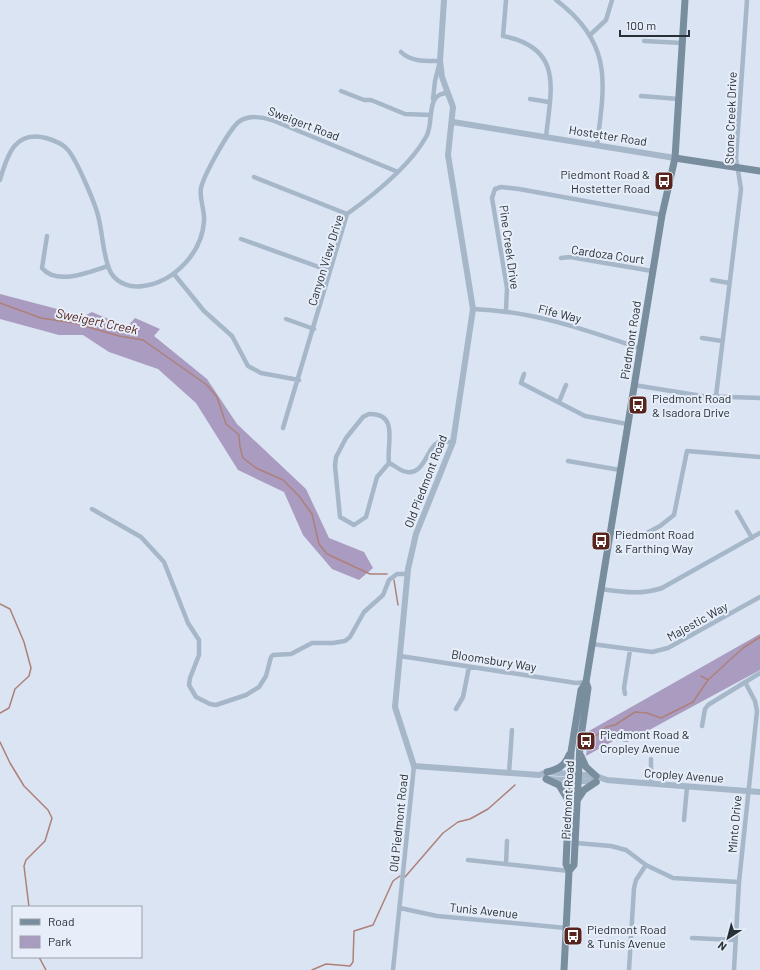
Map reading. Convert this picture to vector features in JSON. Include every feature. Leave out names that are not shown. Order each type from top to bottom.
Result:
[{"type":"main road","name":"Piedmont Road","points":[[564,970],[569,871],[566,864],[571,752],[581,690],[586,682],[652,270],[662,215],[675,158],[684,0]]},
{"type":"main road","name":"Hostetter Road","points":[[675,158],[760,171]]},
{"type":"main road","name":"Piedmont Road","points":[[569,871],[574,865],[576,843],[578,778],[588,688],[586,682]]},
{"type":"main road","points":[[569,802],[562,789],[547,775],[560,768],[566,762],[571,752]]},
{"type":"main road","points":[[577,801],[584,790],[596,779],[586,767],[580,754]]},
{"type":"street","name":"Old Piedmont Road","points":[[393,970],[414,766],[395,707],[408,574],[416,534],[453,442],[474,309],[448,155],[453,122],[453,107],[440,61],[444,0]]},
{"type":"street","points":[[506,0],[503,36],[514,38],[531,45],[545,60],[551,75],[546,137]]},
{"type":"street","points":[[556,0],[574,16],[590,35],[601,59],[604,88],[597,145]]},
{"type":"street","points":[[590,35],[606,20],[612,0]]},
{"type":"street","name":"Stone Creek Drive","points":[[716,396],[741,189],[736,158],[747,0]]},
{"type":"street","points":[[644,41],[682,43]]},
{"type":"street","points":[[401,52],[404,56],[417,61],[440,61]]},
{"type":"street","name":"Canyon View Drive","points":[[283,428],[299,380],[347,214],[374,195],[398,172],[425,139],[429,132],[435,81],[440,61]]},
{"type":"street","points":[[341,91],[364,100],[371,100],[405,114],[431,115]]},
{"type":"street","points":[[433,101],[439,95],[448,93]]},
{"type":"street","points":[[641,96],[679,99]]},
{"type":"street","points":[[530,99],[550,102]]},
{"type":"street","name":"Sweigert Road","points":[[0,180],[6,157],[13,147],[21,140],[33,135],[56,141],[67,148],[74,160],[99,217],[108,266],[117,280],[132,286],[149,285],[159,282],[174,274],[187,260],[200,242],[204,222],[201,190],[204,179],[228,135],[236,124],[242,120],[256,116],[272,120],[398,172]]},
{"type":"street","name":"Hostetter Road","points":[[453,122],[675,158]]},
{"type":"street","points":[[254,177],[347,214]]},
{"type":"street","name":"Pine Creek Drive","points":[[506,310],[507,288],[492,198],[495,190],[501,187],[519,189],[662,215]]},
{"type":"street","points":[[47,236],[42,268],[46,273],[69,277],[85,274],[108,266]]},
{"type":"street","points":[[241,239],[330,271]]},
{"type":"street","name":"Cardoza Court","points":[[561,258],[570,257],[652,270]]},
{"type":"street","points":[[174,274],[204,311],[232,336],[248,366],[261,373],[299,380]]},
{"type":"street","points":[[712,280],[729,283]]},
{"type":"street","name":"Fife Way","points":[[474,309],[506,310],[578,327],[639,348]]},
{"type":"street","points":[[286,319],[314,329]]},
{"type":"street","points":[[702,338],[722,341]]},
{"type":"street","points":[[524,374],[521,383],[585,416],[627,424]]},
{"type":"street","points":[[634,385],[716,396],[760,398]]},
{"type":"street","points":[[559,402],[566,386]]},
{"type":"street","points":[[376,414],[387,421],[391,437],[388,455],[389,463],[377,477],[366,517],[354,525],[340,518],[335,466],[336,457],[346,438],[363,417],[376,414]]},
{"type":"street","points":[[389,463],[403,471],[410,472],[426,461],[433,446],[437,443],[453,442]]},
{"type":"street","points":[[610,532],[643,535],[660,526],[674,515],[687,451],[760,457]]},
{"type":"street","points":[[568,461],[620,470]]},
{"type":"street","points":[[92,509],[141,537],[164,562],[188,623],[199,640],[199,654],[189,685],[196,697],[210,704],[216,705],[246,695],[259,687],[266,676],[271,657],[273,655],[291,654],[312,643],[333,643],[345,641],[350,638],[364,612],[383,595],[389,580],[397,574],[408,574]]},
{"type":"street","points":[[737,512],[752,538]]},
{"type":"street","points":[[601,589],[635,594],[662,588],[760,533]]},
{"type":"street","name":"Majestic Way","points":[[592,644],[652,652],[668,648],[760,597]]},
{"type":"street","points":[[625,694],[624,688],[630,650]]},
{"type":"street","name":"Bloomsbury Way","points":[[400,656],[576,683],[586,682]]},
{"type":"street","points":[[456,709],[463,697],[469,666]]},
{"type":"street","points":[[702,726],[703,714],[708,705],[760,673]]},
{"type":"street","name":"Minto Drive","points":[[734,970],[739,882],[757,711],[755,701],[745,682]]},
{"type":"street","points":[[509,773],[512,730]]},
{"type":"street","points":[[651,759],[651,784]]},
{"type":"street","name":"Cropley Avenue","points":[[414,766],[760,792]]},
{"type":"street","points":[[684,820],[687,787]]},
{"type":"street","points":[[506,864],[507,841]]},
{"type":"street","points":[[576,843],[611,846],[626,850],[646,865],[673,878],[739,882]]},
{"type":"street","points":[[468,860],[569,871]]},
{"type":"street","points":[[629,970],[634,888],[636,880],[646,865]]},
{"type":"street","name":"Tunis Avenue","points":[[400,908],[437,916],[566,928]]},
{"type":"street","points":[[692,938],[736,940]]},
{"type":"green space","points":[[0,294],[84,316],[92,312],[127,327],[135,318],[160,329],[154,336],[207,379],[237,424],[306,489],[329,538],[364,552],[373,568],[359,580],[332,569],[303,535],[284,492],[238,470],[196,403],[158,369],[109,352],[83,335],[59,335],[0,319]]},
{"type":"green space","points":[[760,634],[760,670],[627,742],[615,740],[586,756],[589,731]]},
{"type":"waterway","name":"Sweigert Creek","points":[[0,303],[41,318],[74,323],[119,336],[143,340],[207,385],[217,397],[226,424],[239,435],[243,458],[256,468],[283,480],[299,496],[312,514],[319,544],[327,554],[370,574],[387,574]]},
{"type":"waterway","name":"Sweigert Creek","points":[[394,580],[398,605]]},
{"type":"waterway","points":[[0,604],[10,609],[24,642],[31,668],[29,676],[15,689],[9,708],[0,713]]},
{"type":"waterway","points":[[589,742],[606,727],[615,725],[635,712],[647,713],[661,718],[693,702],[708,680],[743,648],[760,637]]},
{"type":"waterway","name":"Sweigert Creek","points":[[701,676],[708,680]]},
{"type":"waterway","points":[[0,742],[10,763],[24,786],[48,810],[52,818],[45,841],[26,860],[24,866],[29,906]]},
{"type":"waterway","points":[[405,877],[443,833],[458,822],[470,819],[488,809],[515,785]]},
{"type":"waterway","points":[[312,970],[326,964],[350,966],[353,962],[354,931],[373,925],[393,881],[400,876]]},
{"type":"waterway","points":[[40,958],[46,970]]},
{"type":"place","name":"Piedmont Road & Hostetter Road","points":[[664,181]]},
{"type":"place","name":"Piedmont Road & Isadora Drive","points":[[638,405]]},
{"type":"place","name":"Piedmont Road & Farthing Way","points":[[601,541]]},
{"type":"place","name":"Piedmont Road & Cropley Avenue","points":[[586,741]]},
{"type":"place","name":"Piedmont Road & Tunis Avenue","points":[[573,936]]}]
